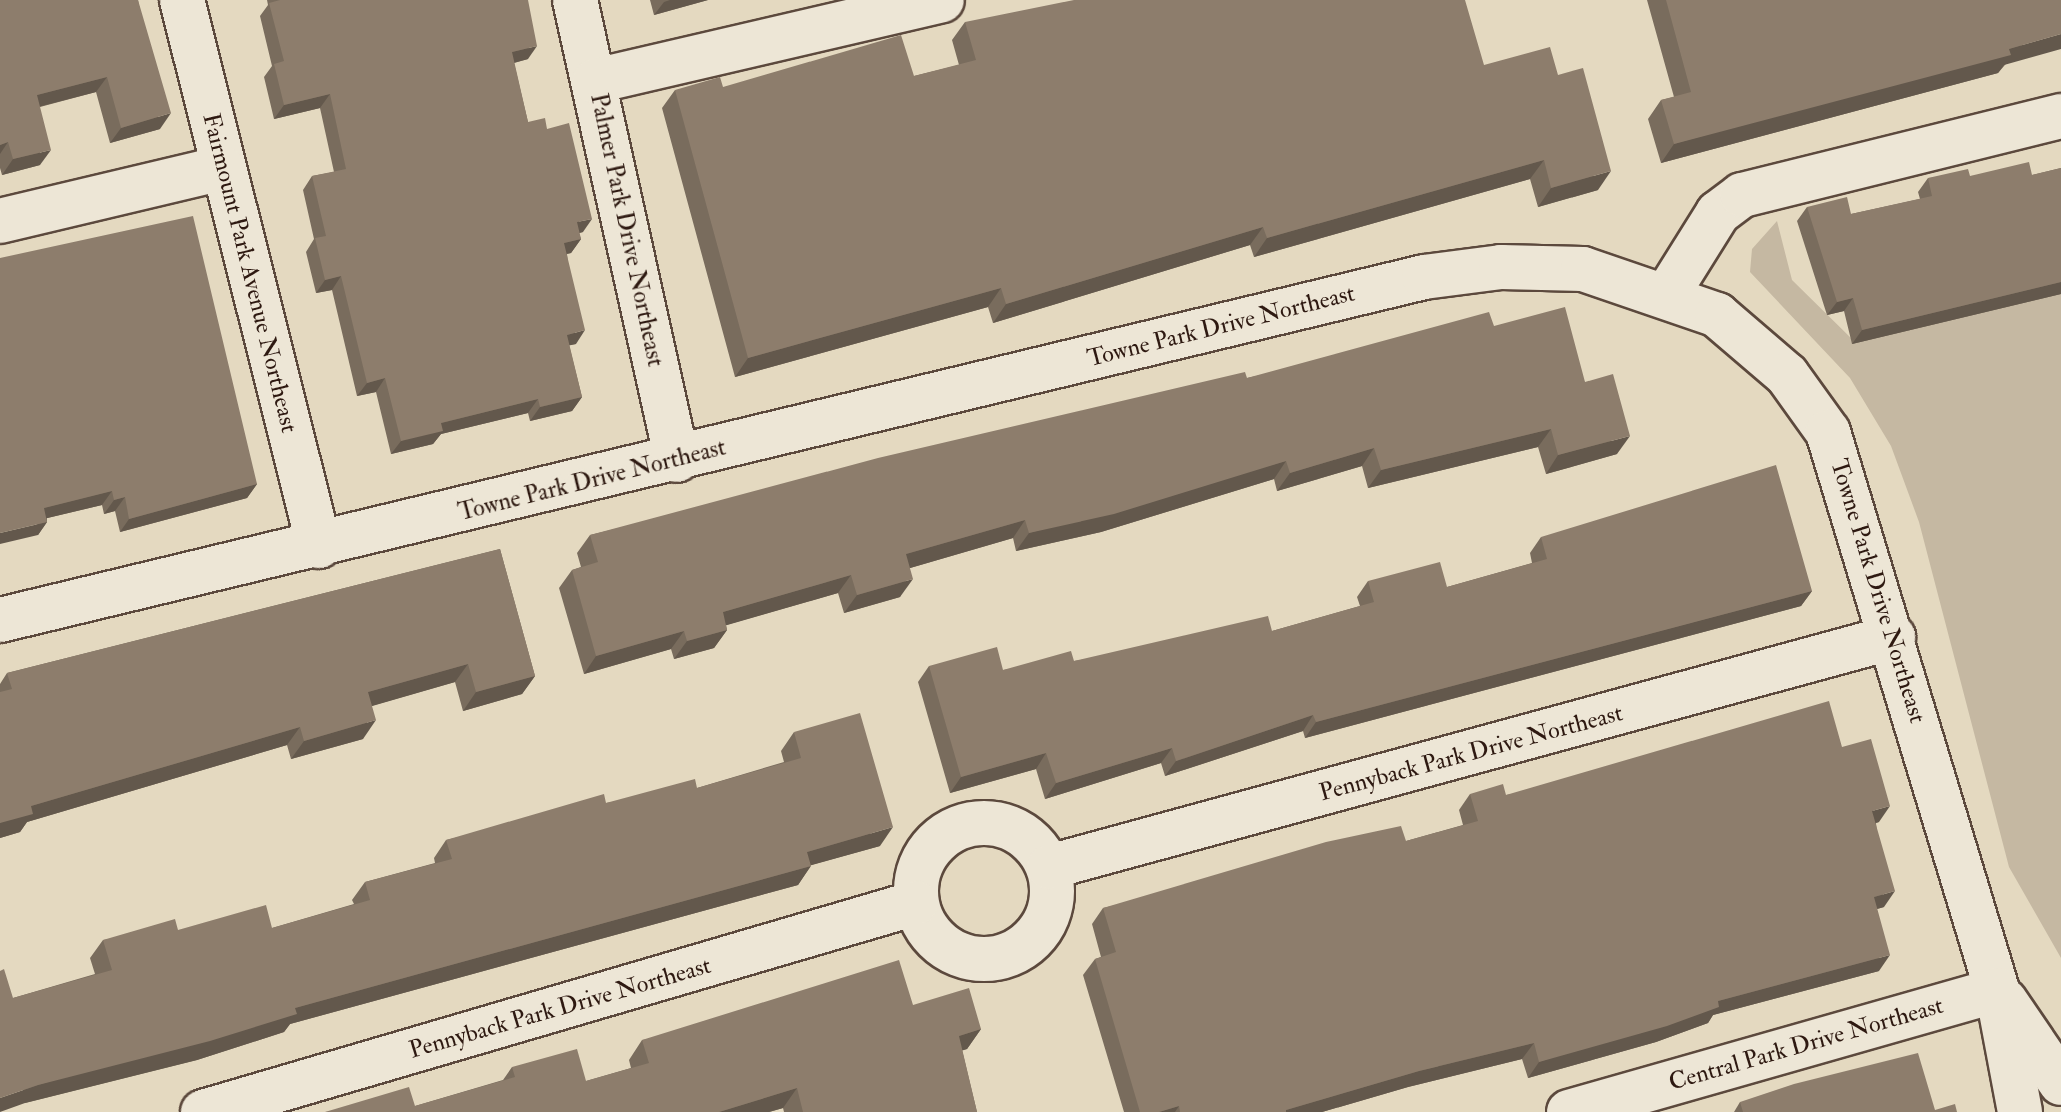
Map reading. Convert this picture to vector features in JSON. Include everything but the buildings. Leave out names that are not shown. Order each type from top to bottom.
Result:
[{"type":"street","name":"Fairmount Park Avenue Northeast","points":[[182,0],[319,546]]},
{"type":"street","name":"Palmer Park Drive Northeast","points":[[575,0],[677,460]]},
{"type":"street","points":[[595,81],[942,0]]},
{"type":"street","points":[[1668,293],[1718,213],[1742,195],[2061,116]]},
{"type":"street","points":[[0,221],[222,168]]},
{"type":"street","name":"Towne Park Drive Northeast","points":[[0,620],[677,460],[1424,277],[1501,267],[1583,269],[1668,293],[1717,315],[1787,375],[1812,406],[1843,468],[1893,637],[1997,990],[2020,1112]]},
{"type":"street","name":"Pennyback Park Drive Northeast","points":[[1049,867],[1893,637]]},
{"type":"street","points":[[977,823],[1021,833],[1049,867],[1050,912],[1024,947],[1004,957],[948,950],[916,903],[916,880],[937,841],[977,823]]},
{"type":"street","name":"Pennyback Park Drive Northeast","points":[[203,1112],[916,903]]},
{"type":"street","name":"Towne Park Drive Northeast","points":[[1997,990],[2061,1083]]},
{"type":"street","name":"Central Park Drive Northeast","points":[[1569,1112],[1997,990]]},
{"type":"shaded area","points":[[1777,221],[1792,280],[1854,341],[2061,290],[2061,958],[2009,867],[1919,522],[1891,446],[1850,378],[1750,272],[1752,249]]}]
